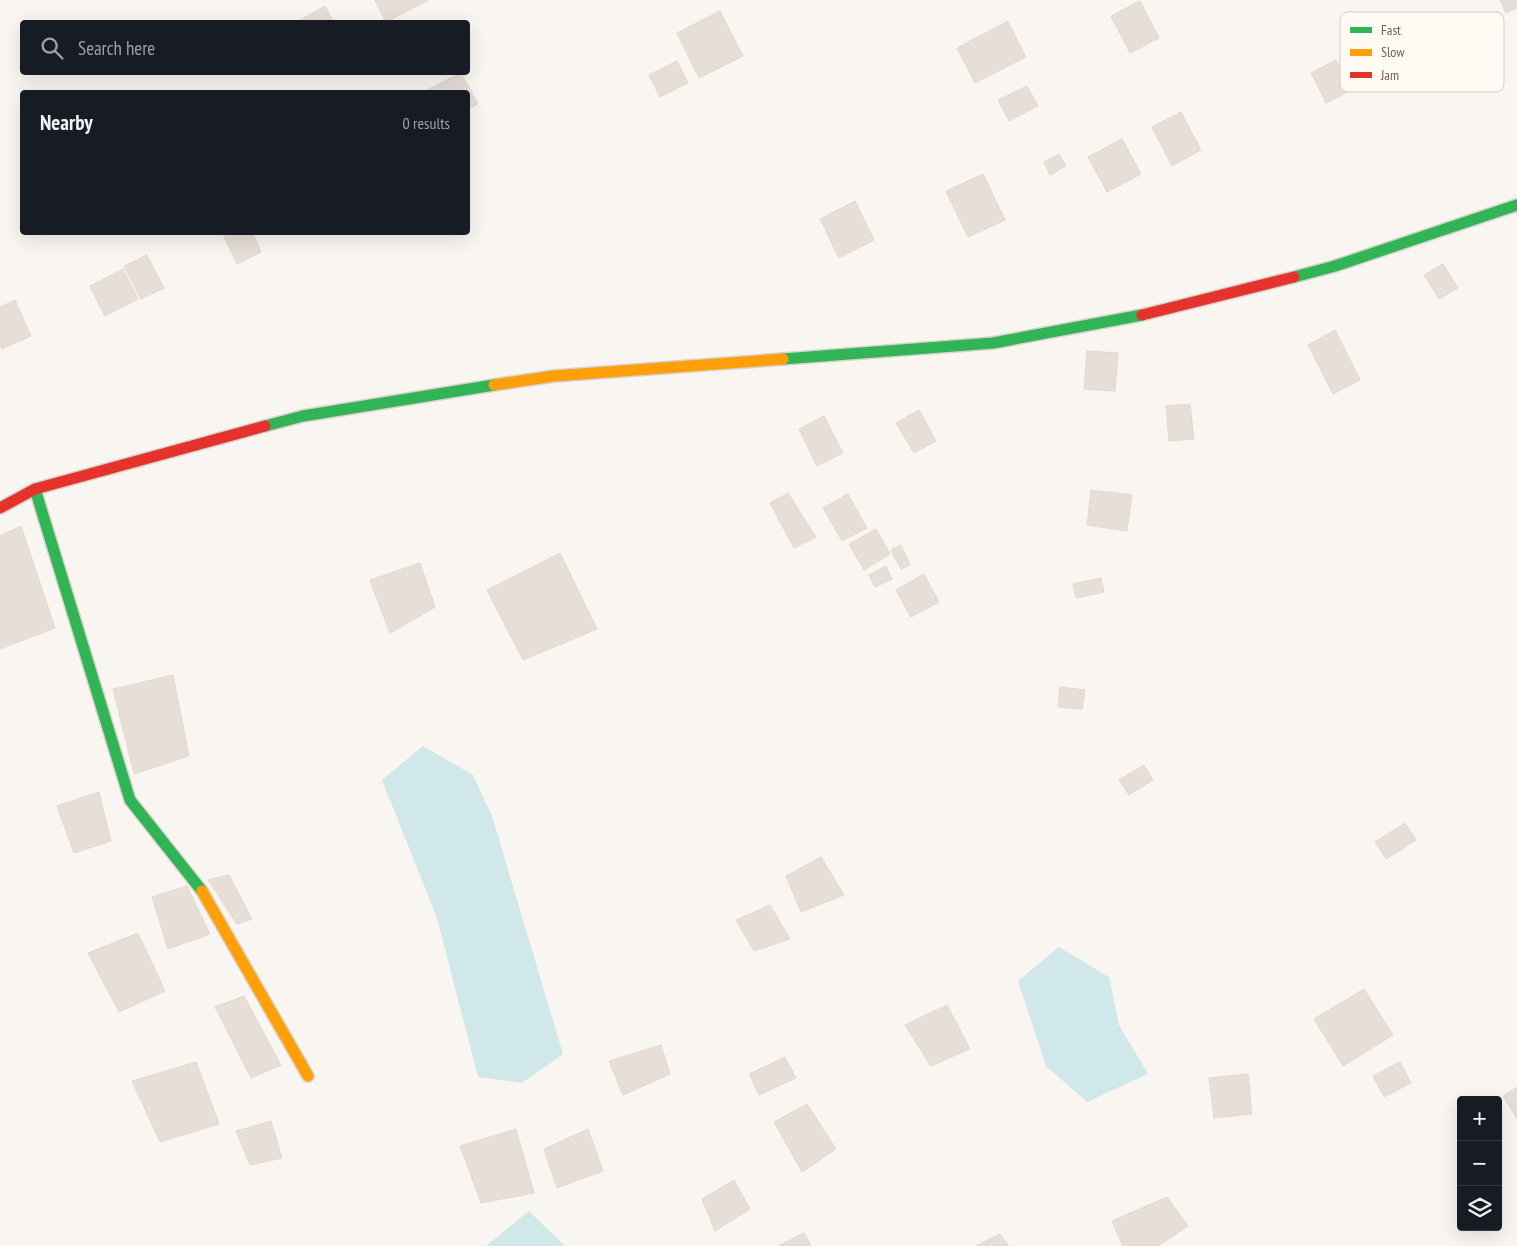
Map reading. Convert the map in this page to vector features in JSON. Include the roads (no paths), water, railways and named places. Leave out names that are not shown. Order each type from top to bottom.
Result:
[{"type":"street","points":[[0,508],[35,488],[303,416],[545,378],[992,343],[1154,313],[1335,266],[1517,204]]},
{"type":"street","points":[[35,488],[130,800],[199,885],[308,1076]]},
{"type":"water","points":[[423,746],[473,775],[492,816],[563,1054],[522,1083],[478,1077],[437,918],[382,780]]},
{"type":"water","points":[[1059,947],[1109,977],[1119,1025],[1148,1074],[1087,1102],[1046,1066],[1018,981]]},
{"type":"water","points":[[529,1211],[565,1246],[487,1245]]}]
